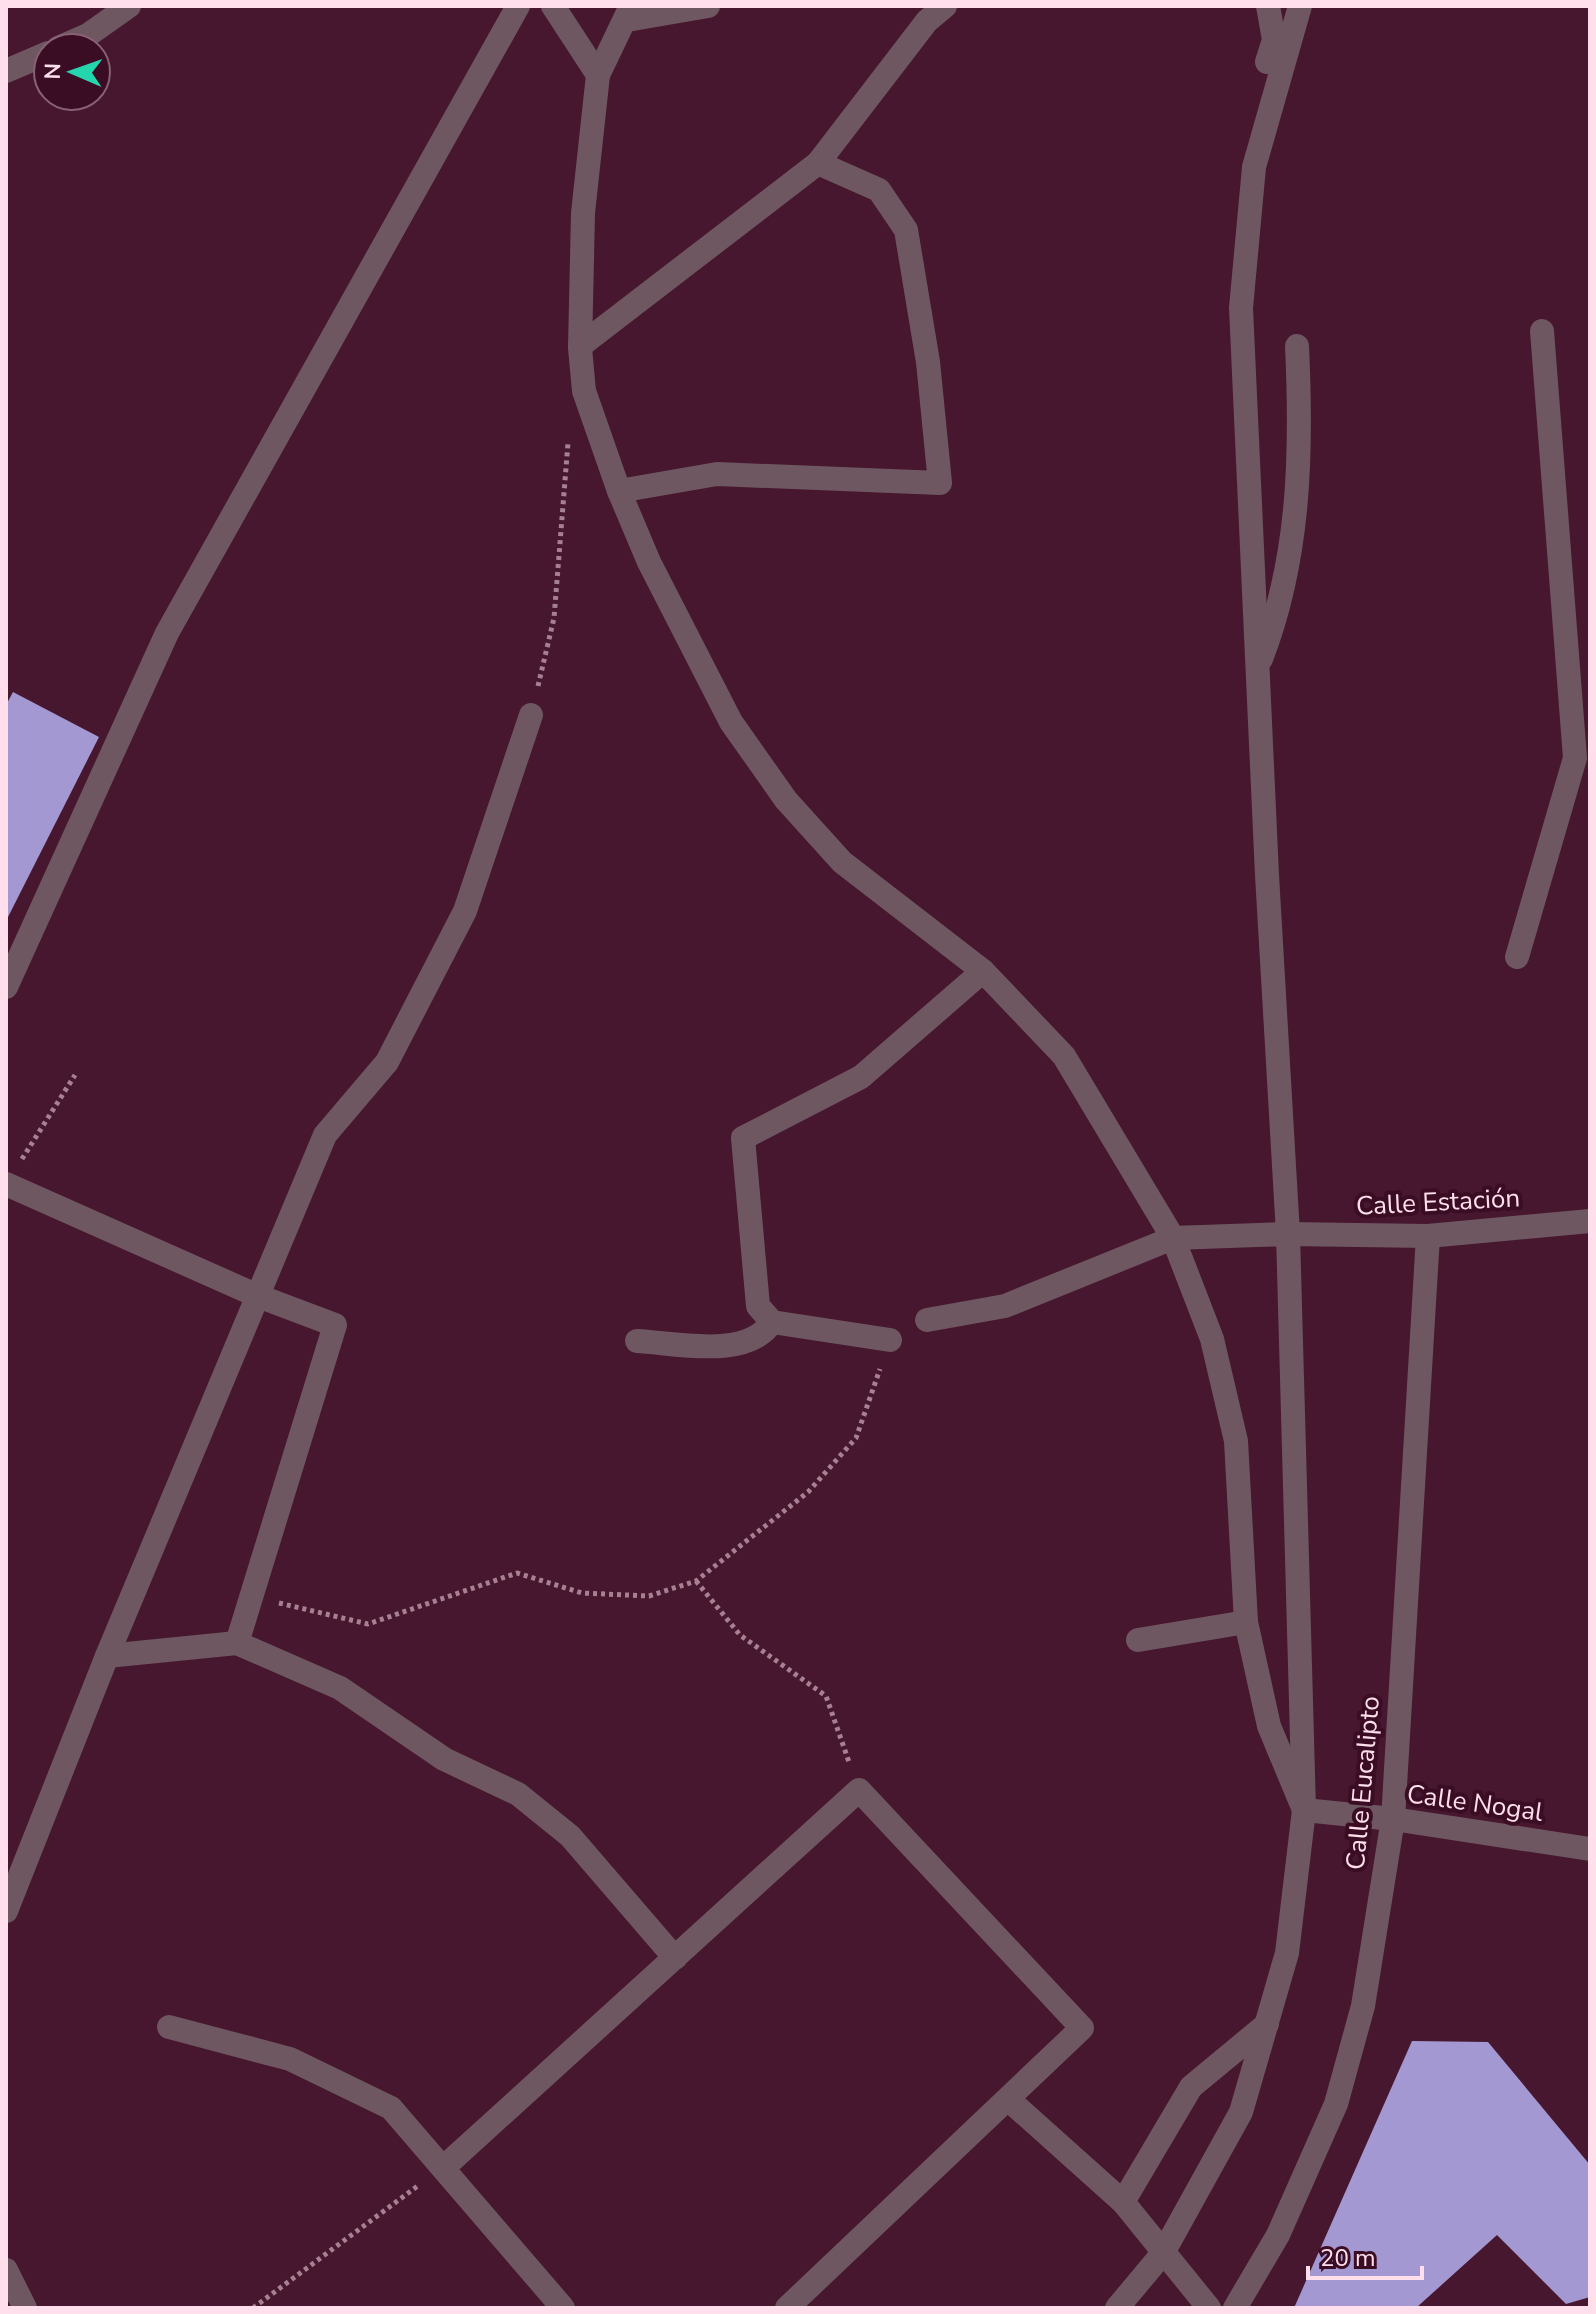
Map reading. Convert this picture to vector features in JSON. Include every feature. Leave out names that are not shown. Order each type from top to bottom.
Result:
[{"type":"street","points":[[92,32],[129,6]]},
{"type":"street","points":[[6,987],[167,633],[518,6]]},
{"type":"street","points":[[553,6],[598,75]]},
{"type":"street","points":[[708,6],[629,13],[598,75],[583,213],[580,346],[584,391],[619,491],[649,562],[731,722],[786,800],[842,862],[983,971],[1064,1056],[1173,1238],[1212,1339],[1236,1441],[1246,1622],[1269,1726],[1304,1810]]},
{"type":"street","points":[[580,346],[818,163],[927,21],[945,6]]},
{"type":"street","points":[[1261,139],[1256,105],[1274,40],[1268,6]]},
{"type":"street","points":[[1117,2308],[1163,2253],[1241,2112],[1287,1953],[1304,1810],[1288,1234],[1241,308],[1254,167],[1300,6]]},
{"type":"street","points":[[6,71],[32,60]]},
{"type":"street","points":[[619,491],[717,474],[940,483],[928,362],[906,230],[879,190],[818,163]]},
{"type":"street","points":[[1517,957],[1583,757],[1542,331]]},
{"type":"street","points":[[1258,667],[1279,612],[1291,551],[1299,455],[1297,346]]},
{"type":"street","points":[[6,1911],[107,1656],[325,1135],[387,1062],[465,911],[531,715]]},
{"type":"street","points":[[890,1340],[772,1322],[758,1306],[743,1138],[861,1077],[983,971]]},
{"type":"street","points":[[6,1184],[258,1296],[335,1325],[237,1643]]},
{"type":"street","name":"Calle Estación","points":[[1173,1238],[1288,1234],[1428,1236],[1590,1221]]},
{"type":"street","name":"Calle Eucalipto","points":[[1235,2308],[1278,2235],[1336,2104],[1363,2006],[1393,1819],[1428,1236]]},
{"type":"street","points":[[927,1320],[1005,1306],[1173,1238]]},
{"type":"street","points":[[637,1341],[741,1343],[765,1333],[772,1322]]},
{"type":"street","points":[[1138,1640],[1246,1622]]},
{"type":"street","points":[[107,1656],[237,1643],[340,1688],[444,1759],[518,1794],[570,1836],[675,1958]]},
{"type":"street","points":[[443,2168],[859,1790],[1082,2028],[787,2308]]},
{"type":"street","name":"Calle Nogal","points":[[1304,1810],[1393,1819],[1590,1849]]},
{"type":"street","points":[[1123,2202],[1191,2087],[1267,2024]]},
{"type":"street","points":[[169,2027],[290,2059],[391,2108],[563,2308]]},
{"type":"street","points":[[1009,2100],[1123,2202],[1209,2308]]},
{"type":"street","points":[[6,2270],[25,2308]]},
{"type":"path","points":[[531,715],[554,618],[565,451],[584,391]]},
{"type":"path","points":[[6,1184],[75,1075]]},
{"type":"path","points":[[253,1596],[368,1624],[517,1573],[582,1593],[649,1596],[696,1581],[808,1492],[856,1438],[890,1340]]},
{"type":"path","points":[[696,1581],[740,1635],[826,1696],[859,1790]]},
{"type":"path","points":[[253,2308],[443,2168]]},
{"type":"building","points":[[13,692],[99,737],[6,921],[6,705]]},
{"type":"building","points":[[1412,2041],[1488,2042],[1590,2165],[1590,2297],[1566,2304],[1497,2235],[1416,2308],[1294,2308]]}]
